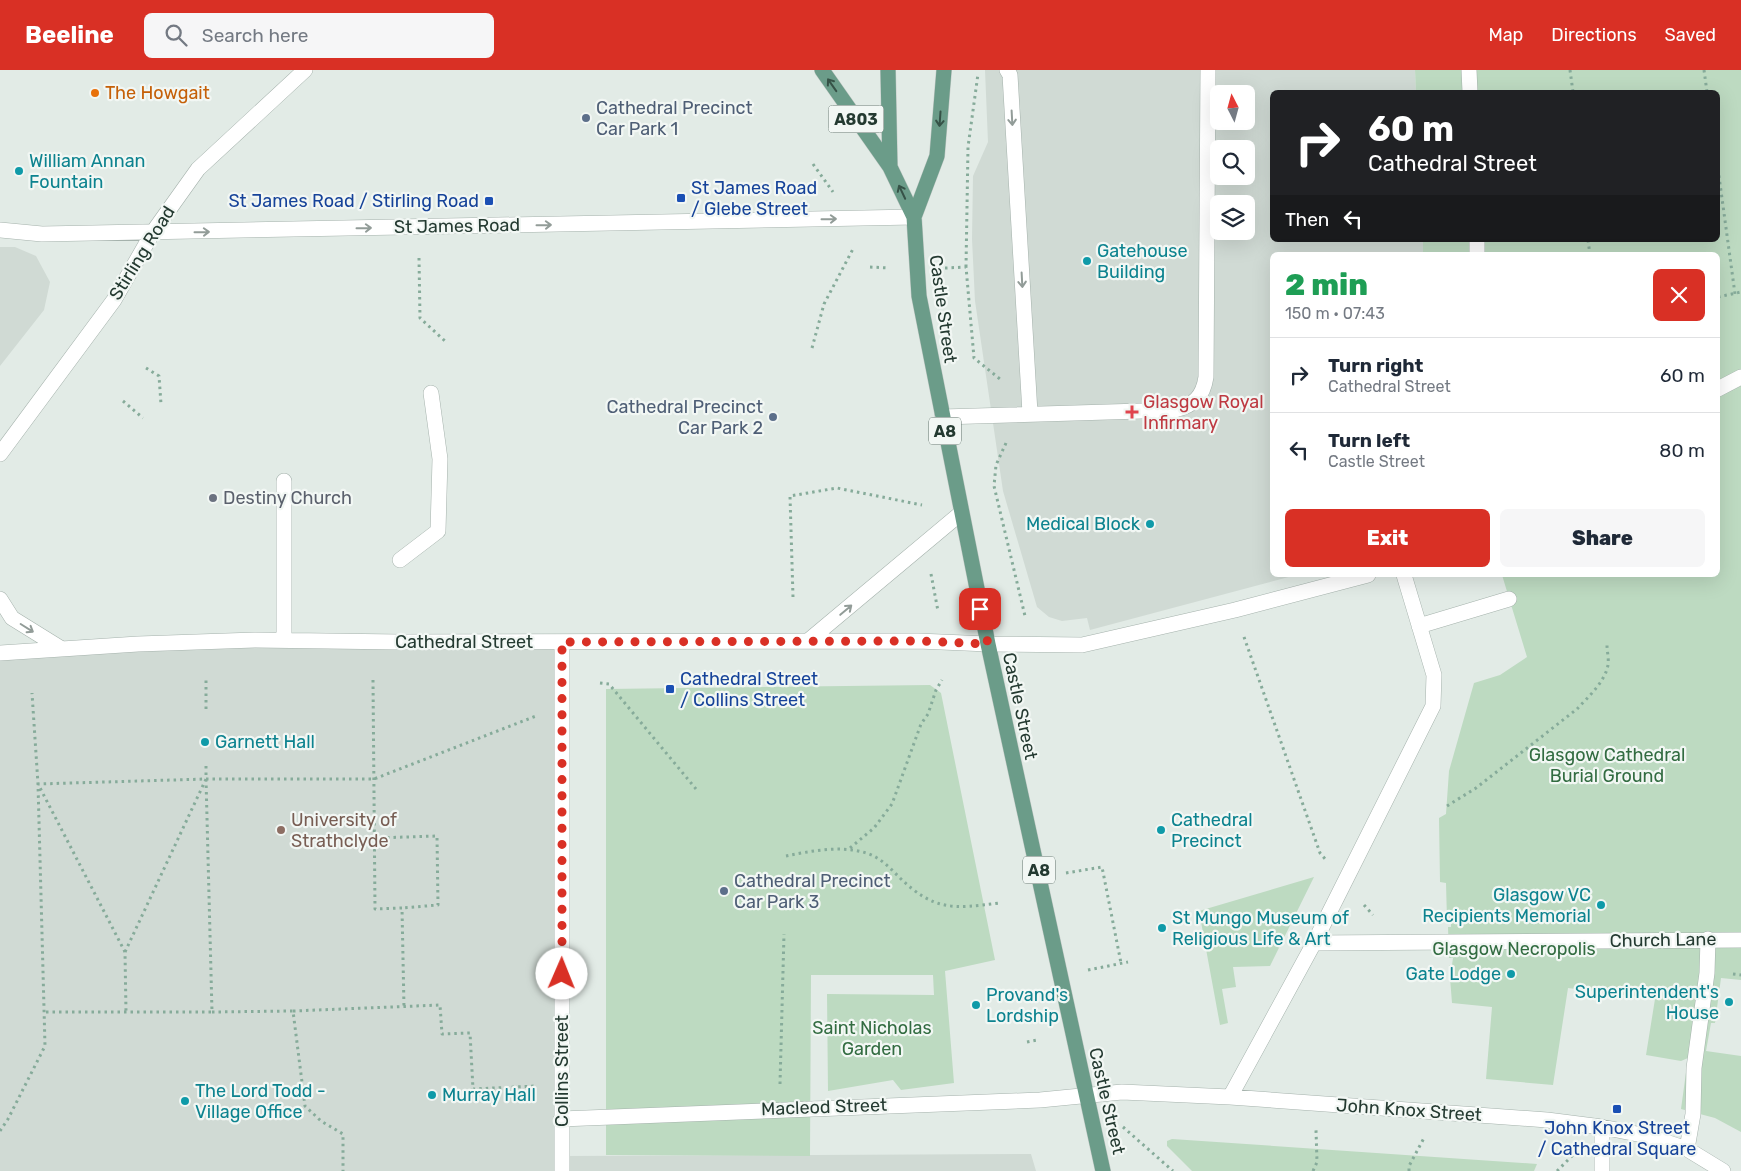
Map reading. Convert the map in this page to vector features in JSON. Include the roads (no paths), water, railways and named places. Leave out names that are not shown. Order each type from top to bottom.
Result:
[{"type":"main road","name":"A803","points":[[822,70],[890,167],[914,217]]},
{"type":"main road","points":[[888,70],[890,167]]},
{"type":"main road","name":"Castle Street","points":[[944,70],[937,156],[914,217],[919,296],[988,644],[1041,878],[1086,1097],[1104,1171]]},
{"type":"street","name":"Stirling Road","points":[[0,454],[114,300],[153,232],[198,169],[306,70]]},
{"type":"street","points":[[1006,70],[1010,75],[1030,413]]},
{"type":"street","points":[[942,417],[1176,410],[1189,406],[1198,400],[1204,388],[1208,70]]},
{"type":"street","points":[[1469,70],[1470,90]]},
{"type":"street","name":"St James Road","points":[[0,230],[42,234],[914,217]]},
{"type":"street","points":[[1720,388],[1741,377]]},
{"type":"street","points":[[400,560],[438,532],[440,459],[431,393]]},
{"type":"street","points":[[284,481],[284,640]]},
{"type":"street","points":[[808,641],[961,513]]},
{"type":"street","points":[[988,644],[1082,645],[1235,610],[1360,577]]},
{"type":"street","points":[[1230,1098],[1314,943],[1433,706],[1434,675],[1405,577]]},
{"type":"street","points":[[1420,626],[1509,598]]},
{"type":"street","points":[[0,599],[12,618],[62,649]]},
{"type":"street","name":"Cathedral Street","points":[[0,653],[138,644],[284,640],[562,642],[918,641],[988,644]]},
{"type":"street","name":"Collins Street","points":[[562,642],[560,1085],[562,1171]]},
{"type":"street","points":[[1687,1149],[1693,1114],[1694,1068],[1708,973],[1708,939]]},
{"type":"street","name":"Church Lane","points":[[1314,943],[1741,940]]},
{"type":"street","name":"John Knox Street","points":[[1086,1097],[1122,1092],[1547,1120],[1602,1127],[1647,1136],[1687,1149],[1723,1171]]},
{"type":"street","name":"Macleod Street","points":[[561,1119],[1086,1097]]},
{"type":"street","points":[[1602,1127],[1602,1171]]},
{"type":"place","name":"The Howgait","points":[[95,93]]},
{"type":"place","name":"Cathedral Precinct Car Park 1","points":[[586,118]]},
{"type":"place","name":"William Annan Fountain","points":[[19,171]]},
{"type":"place","name":"St James Road / Glebe Street","points":[[681,198]]},
{"type":"place","name":"St James Road / Stirling Road","points":[[489,201]]},
{"type":"place","name":"Gatehouse Building","points":[[1087,261]]},
{"type":"place","name":"Glasgow Royal Infirmary","points":[[1132,412]]},
{"type":"place","name":"Cathedral Precinct Car Park 2","points":[[773,417]]},
{"type":"place","name":"Destiny Church","points":[[213,498]]},
{"type":"place","name":"Medical Block","points":[[1150,524]]},
{"type":"place","name":"Cathedral Street / Collins Street","points":[[670,689]]},
{"type":"place","name":"Garnett Hall","points":[[205,742]]},
{"type":"place","name":"University of Strathclyde","points":[[281,830]]},
{"type":"place","name":"Cathedral Precinct","points":[[1161,830]]},
{"type":"place","name":"Cathedral Precinct Car Park 3","points":[[724,891]]},
{"type":"place","name":"Glasgow VC Recipients Memorial","points":[[1601,905]]},
{"type":"place","name":"St Mungo Museum of Religious Life & Art","points":[[1162,928]]},
{"type":"place","name":"Gate Lodge","points":[[1511,974]]},
{"type":"place","name":"Superintendent's House","points":[[1729,1002]]},
{"type":"place","name":"Provand's Lordship","points":[[976,1005]]},
{"type":"place","name":"Murray Hall","points":[[432,1095]]},
{"type":"place","name":"The Lord Todd - Village Office","points":[[185,1101]]},
{"type":"place","name":"John Knox Street / Cathedral Square","points":[[1617,1109]]},
{"type":"park label","name":"Glasgow Cathedral Burial Ground","points":[[1607,765]]},
{"type":"park label","name":"Glasgow Necropolis","points":[[1514,949]]},
{"type":"park label","name":"Saint Nicholas Garden","points":[[872,1038]]}]
